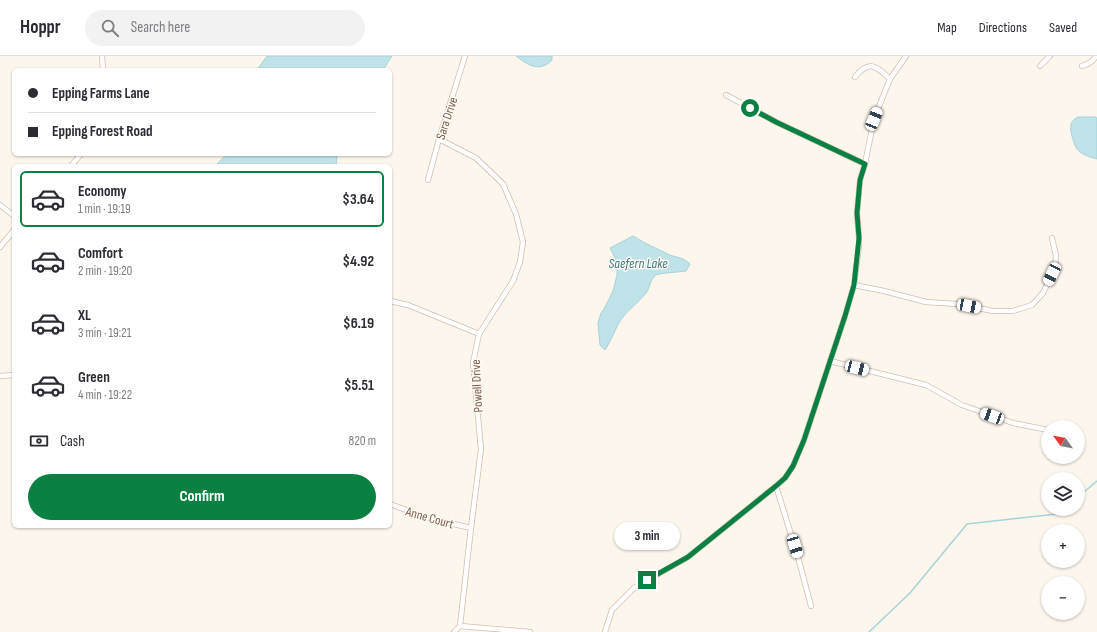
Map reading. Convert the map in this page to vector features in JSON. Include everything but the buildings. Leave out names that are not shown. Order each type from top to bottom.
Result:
[{"type":"street","points":[[102,56],[103,68]]},
{"type":"street","name":"Sara Drive","points":[[428,180],[438,139],[465,56]]},
{"type":"street","points":[[605,632],[612,610],[634,588],[688,557],[776,486],[785,478],[793,466],[804,440],[854,285],[859,238],[857,207],[860,180],[865,164],[874,119],[890,79],[906,56]]},
{"type":"street","points":[[1040,66],[1050,56]]},
{"type":"street","points":[[1082,66],[1090,63],[1096,56]]},
{"type":"street","points":[[855,77],[861,69],[870,66],[879,68],[890,79]]},
{"type":"street","points":[[726,95],[776,122],[865,164]]},
{"type":"street","name":"Powell Drive","points":[[438,139],[476,158],[503,184],[516,214],[523,242],[520,262],[513,281],[479,334],[473,362],[481,450],[460,626]]},
{"type":"street","points":[[73,164],[79,156]]},
{"type":"street","points":[[0,205],[12,214]]},
{"type":"street","points":[[0,247],[12,232]]},
{"type":"street","points":[[854,285],[926,302],[957,304],[994,311],[1013,311],[1032,305],[1043,293],[1055,268],[1056,256],[1052,238]]},
{"type":"street","points":[[392,301],[408,304],[479,334]]},
{"type":"street","points":[[830,361],[926,385],[962,405],[1013,424],[1041,429]]},
{"type":"street","points":[[0,376],[12,375]]},
{"type":"street","points":[[776,486],[798,557],[811,606]]},
{"type":"street","name":"Anne Court","points":[[392,505],[428,518],[471,528]]},
{"type":"street","points":[[454,632],[460,626],[530,632]]},
{"type":"water","points":[[267,56],[392,56],[384,68],[258,68]]},
{"type":"water","points":[[516,56],[552,56],[552,60],[543,66],[538,67],[529,65]]},
{"type":"water","points":[[1078,117],[1096,117],[1097,119],[1097,159],[1083,154],[1075,146],[1071,133],[1071,125]]},
{"type":"water","points":[[225,156],[337,156],[336,164],[217,164]]},
{"type":"water","name":"Saefern Lake","points":[[633,236],[670,255],[683,259],[690,264],[686,271],[661,274],[654,277],[646,293],[622,318],[605,350],[600,345],[598,323],[601,313],[613,291],[617,275],[617,262],[610,248]]},
{"type":"waterway","points":[[1085,491],[1097,481]]},
{"type":"waterway","points":[[869,632],[910,593],[967,524],[1041,516]]},
{"type":"route","points":[[647,580],[688,557],[785,478],[793,466],[804,440],[854,285],[859,238],[857,213],[860,180],[865,164],[776,122],[750,108]]}]
